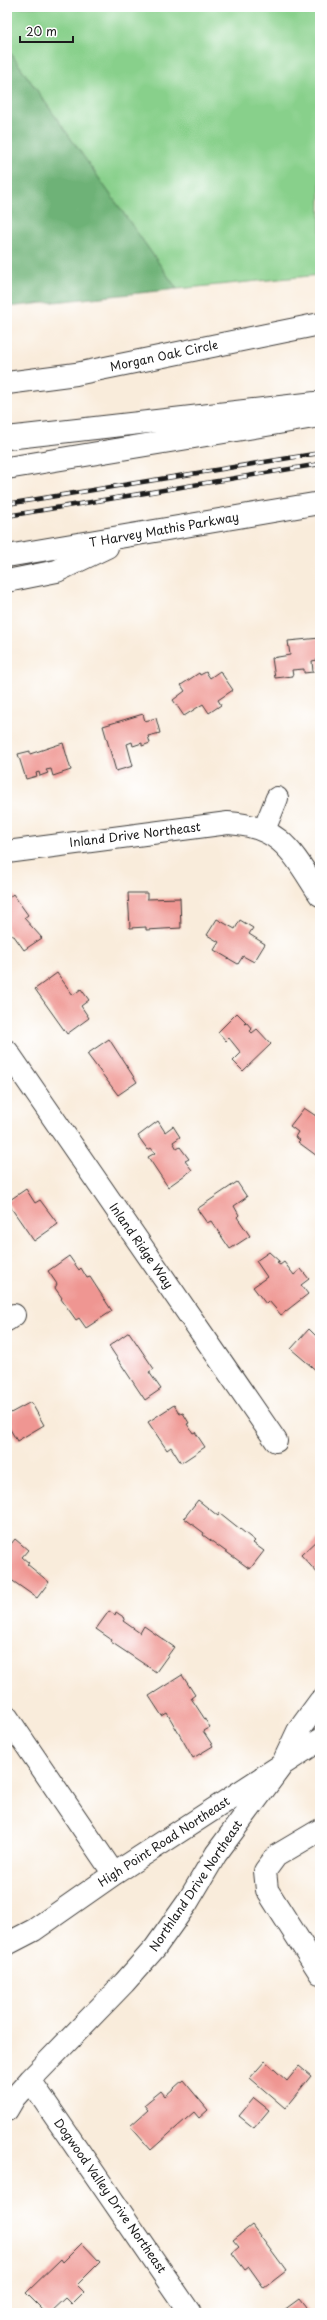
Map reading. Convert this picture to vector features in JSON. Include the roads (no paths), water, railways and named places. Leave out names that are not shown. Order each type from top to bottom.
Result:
[{"type":"main road","name":"Morgan Oak Circle","points":[[7,383],[76,374],[320,324]]},
{"type":"main road","points":[[7,438],[320,403]]},
{"type":"main road","points":[[7,468],[320,416]]},
{"type":"main road","name":"T Harvey Mathis Parkway","points":[[7,556],[130,537],[320,503]]},
{"type":"main road","points":[[7,581],[57,571],[130,537]]},
{"type":"main road","points":[[264,830],[278,798]]},
{"type":"main road","name":"Inland Drive Northeast","points":[[7,852],[228,823],[245,824],[264,830],[279,839],[292,852],[320,895]]},
{"type":"main road","name":"Inland Ridge Way","points":[[7,1051],[276,1441]]},
{"type":"main road","name":"Northland Drive Northeast","points":[[7,2110],[14,2098],[30,2080],[124,1983],[155,1948],[187,1903],[216,1854],[282,1765],[298,1731],[320,1701]]},
{"type":"main road","points":[[7,1717],[114,1874]]},
{"type":"main road","name":"High Point Road Northeast","points":[[7,1944],[34,1930],[114,1874],[320,1740]]},
{"type":"main road","points":[[320,1830],[276,1856],[265,1872],[267,1890],[320,1973]]},
{"type":"main road","name":"Dogwood Valley Drive Northeast","points":[[30,2080],[190,2313]]},
{"type":"railway","points":[[7,504],[320,453]]},
{"type":"railway","points":[[7,516],[320,464]]}]
